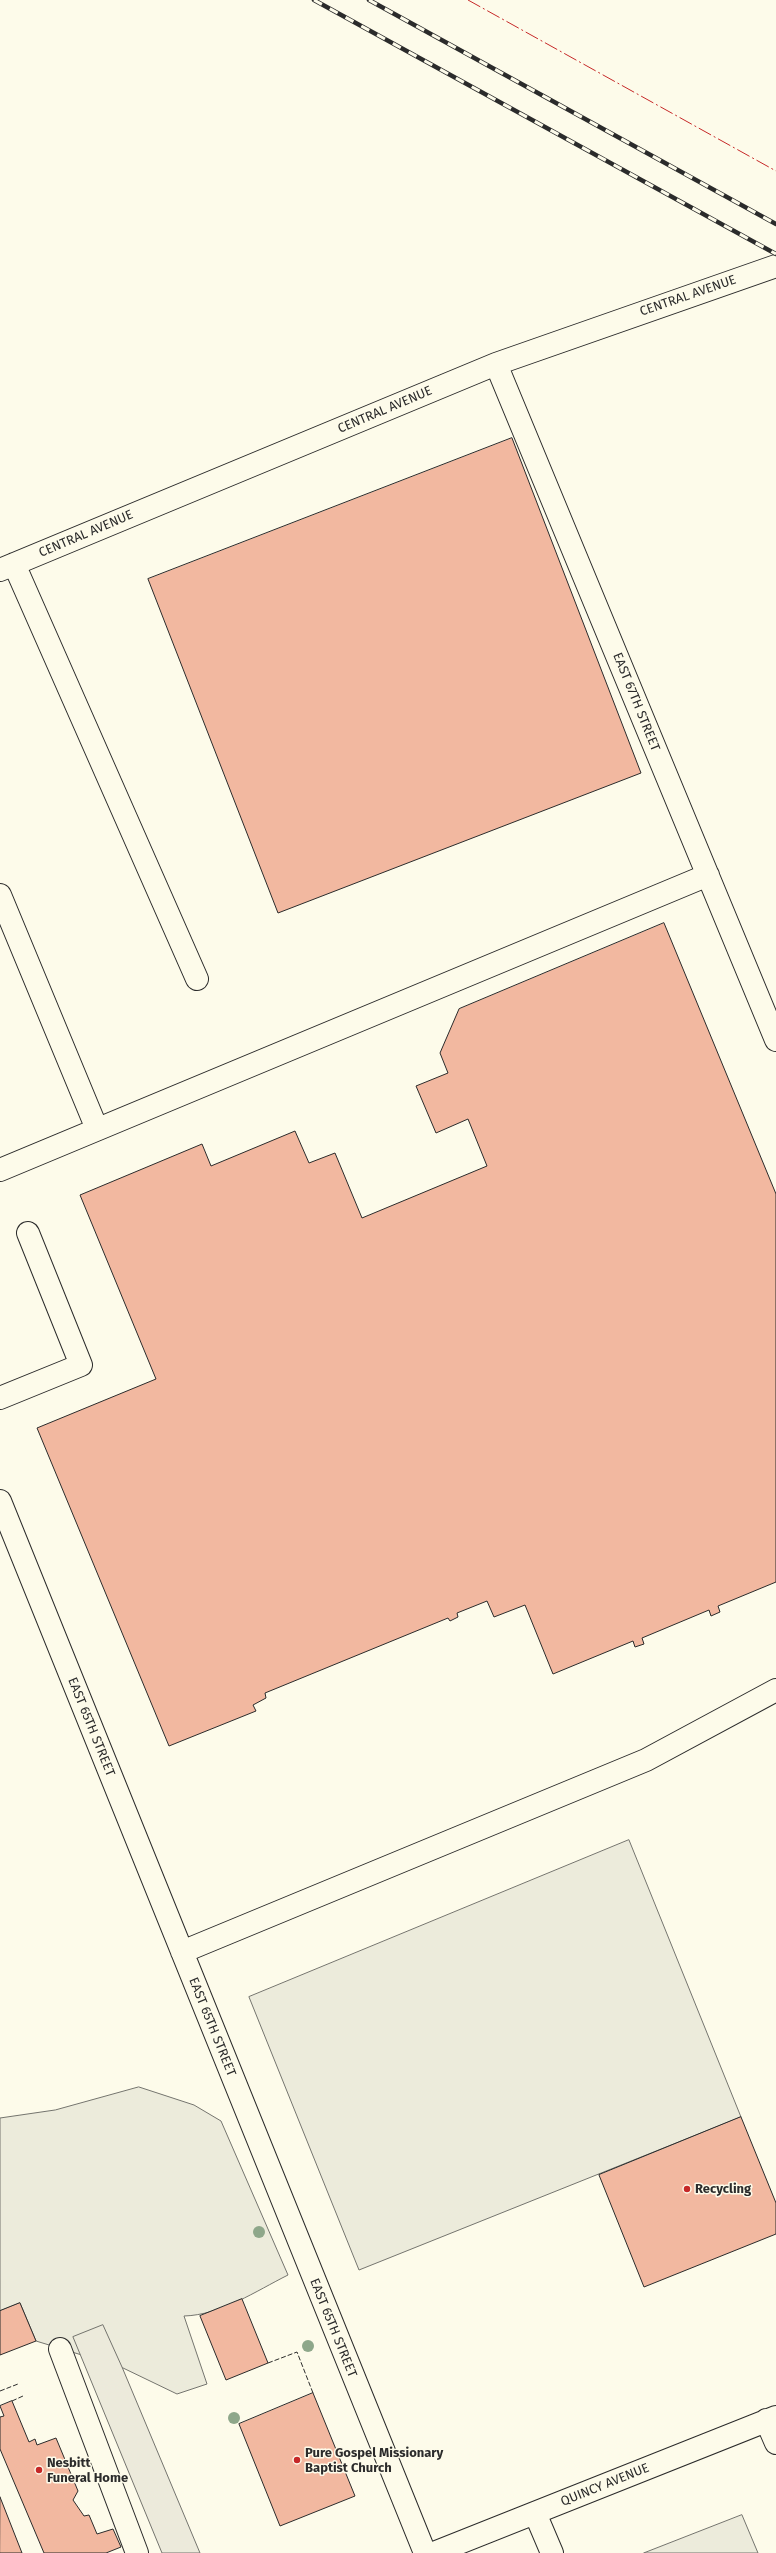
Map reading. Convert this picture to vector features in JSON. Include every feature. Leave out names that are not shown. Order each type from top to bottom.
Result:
[{"type":"street","name":"CENTRAL AVENUE","points":[[7,567],[496,364],[776,266]]},
{"type":"street","name":"EAST 67TH STREET","points":[[496,364],[776,1040]]},
{"type":"street","points":[[7,567],[197,979]]},
{"type":"street","points":[[0,1170],[708,875]]},
{"type":"street","points":[[0,895],[98,1129]]},
{"type":"street","points":[[0,1398],[81,1365],[28,1233]]},
{"type":"street","name":"EAST 65TH STREET","points":[[0,1501],[424,2553]]},
{"type":"street","points":[[182,1952],[646,1760],[776,1690]]},
{"type":"street","points":[[60,2349],[137,2553]]},
{"type":"street","points":[[771,2418],[776,2443]]},
{"type":"street","name":"QUINCY AVENUE","points":[[434,2553],[771,2418]]},
{"type":"street","points":[[535,2513],[552,2553]]},
{"type":"shaded area","points":[[629,1840],[741,2117],[359,2270],[249,1997]]},
{"type":"shaded area","points":[[139,2087],[194,2105],[221,2121],[288,2275],[225,2307],[198,2315],[184,2316],[207,2384],[177,2394],[121,2367],[36,2341],[20,2303],[0,2311],[0,2118],[55,2110]]},
{"type":"shaded area","points":[[103,2325],[200,2553],[162,2553],[73,2337]]},
{"type":"shaded area","points":[[742,2515],[758,2553],[644,2553]]},
{"type":"building","points":[[512,438],[641,773],[278,913],[148,579]]},
{"type":"building","points":[[664,923],[776,1194],[776,1582],[718,1606],[720,1612],[711,1616],[709,1610],[642,1638],[644,1644],[635,1647],[633,1641],[553,1674],[525,1605],[494,1617],[487,1601],[457,1613],[458,1617],[450,1621],[448,1618],[265,1693],[266,1698],[253,1705],[256,1711],[169,1746],[37,1428],[156,1379],[80,1195],[202,1144],[211,1166],[295,1131],[309,1163],[335,1153],[362,1218],[487,1166],[468,1119],[436,1133],[416,1086],[448,1073],[440,1053],[459,1009]]},
{"type":"building","name":"Recycling","points":[[741,2117],[776,2203],[776,2234],[644,2287],[599,2175]]},
{"type":"building","points":[[242,2299],[268,2363],[226,2380],[200,2316]]},
{"type":"building","points":[[20,2303],[36,2341],[0,2355],[0,2311]]},
{"type":"building","name":"Pure Gospel Missionary Baptist Church","points":[[313,2393],[355,2496],[280,2526],[239,2424]]},
{"type":"building","name":"Nesbitt Funeral Home","points":[[12,2401],[29,2442],[35,2439],[37,2445],[56,2438],[78,2491],[73,2500],[84,2516],[89,2515],[97,2534],[113,2529],[121,2547],[106,2553],[44,2553],[0,2449],[0,2417],[4,2416],[0,2406]]},
{"type":"building","points":[[0,2497],[22,2553],[0,2553]]},
{"type":"railway","points":[[314,0],[776,254]]},
{"type":"railway","points":[[369,0],[776,224]]},
{"type":"fence","points":[[268,2363],[297,2352],[313,2393]]},
{"type":"fence","points":[[0,2391],[18,2384]]},
{"type":"fence","points":[[12,2401],[23,2396]]},
{"type":"power","points":[[468,0],[776,171]]},
{"type":"place","name":"Recycling","points":[[687,2189]]},
{"type":"place","name":"Pure Gospel Missionary Baptist Church","points":[[297,2460]]},
{"type":"place","name":"Nesbitt Funeral Home","points":[[39,2470]]}]
